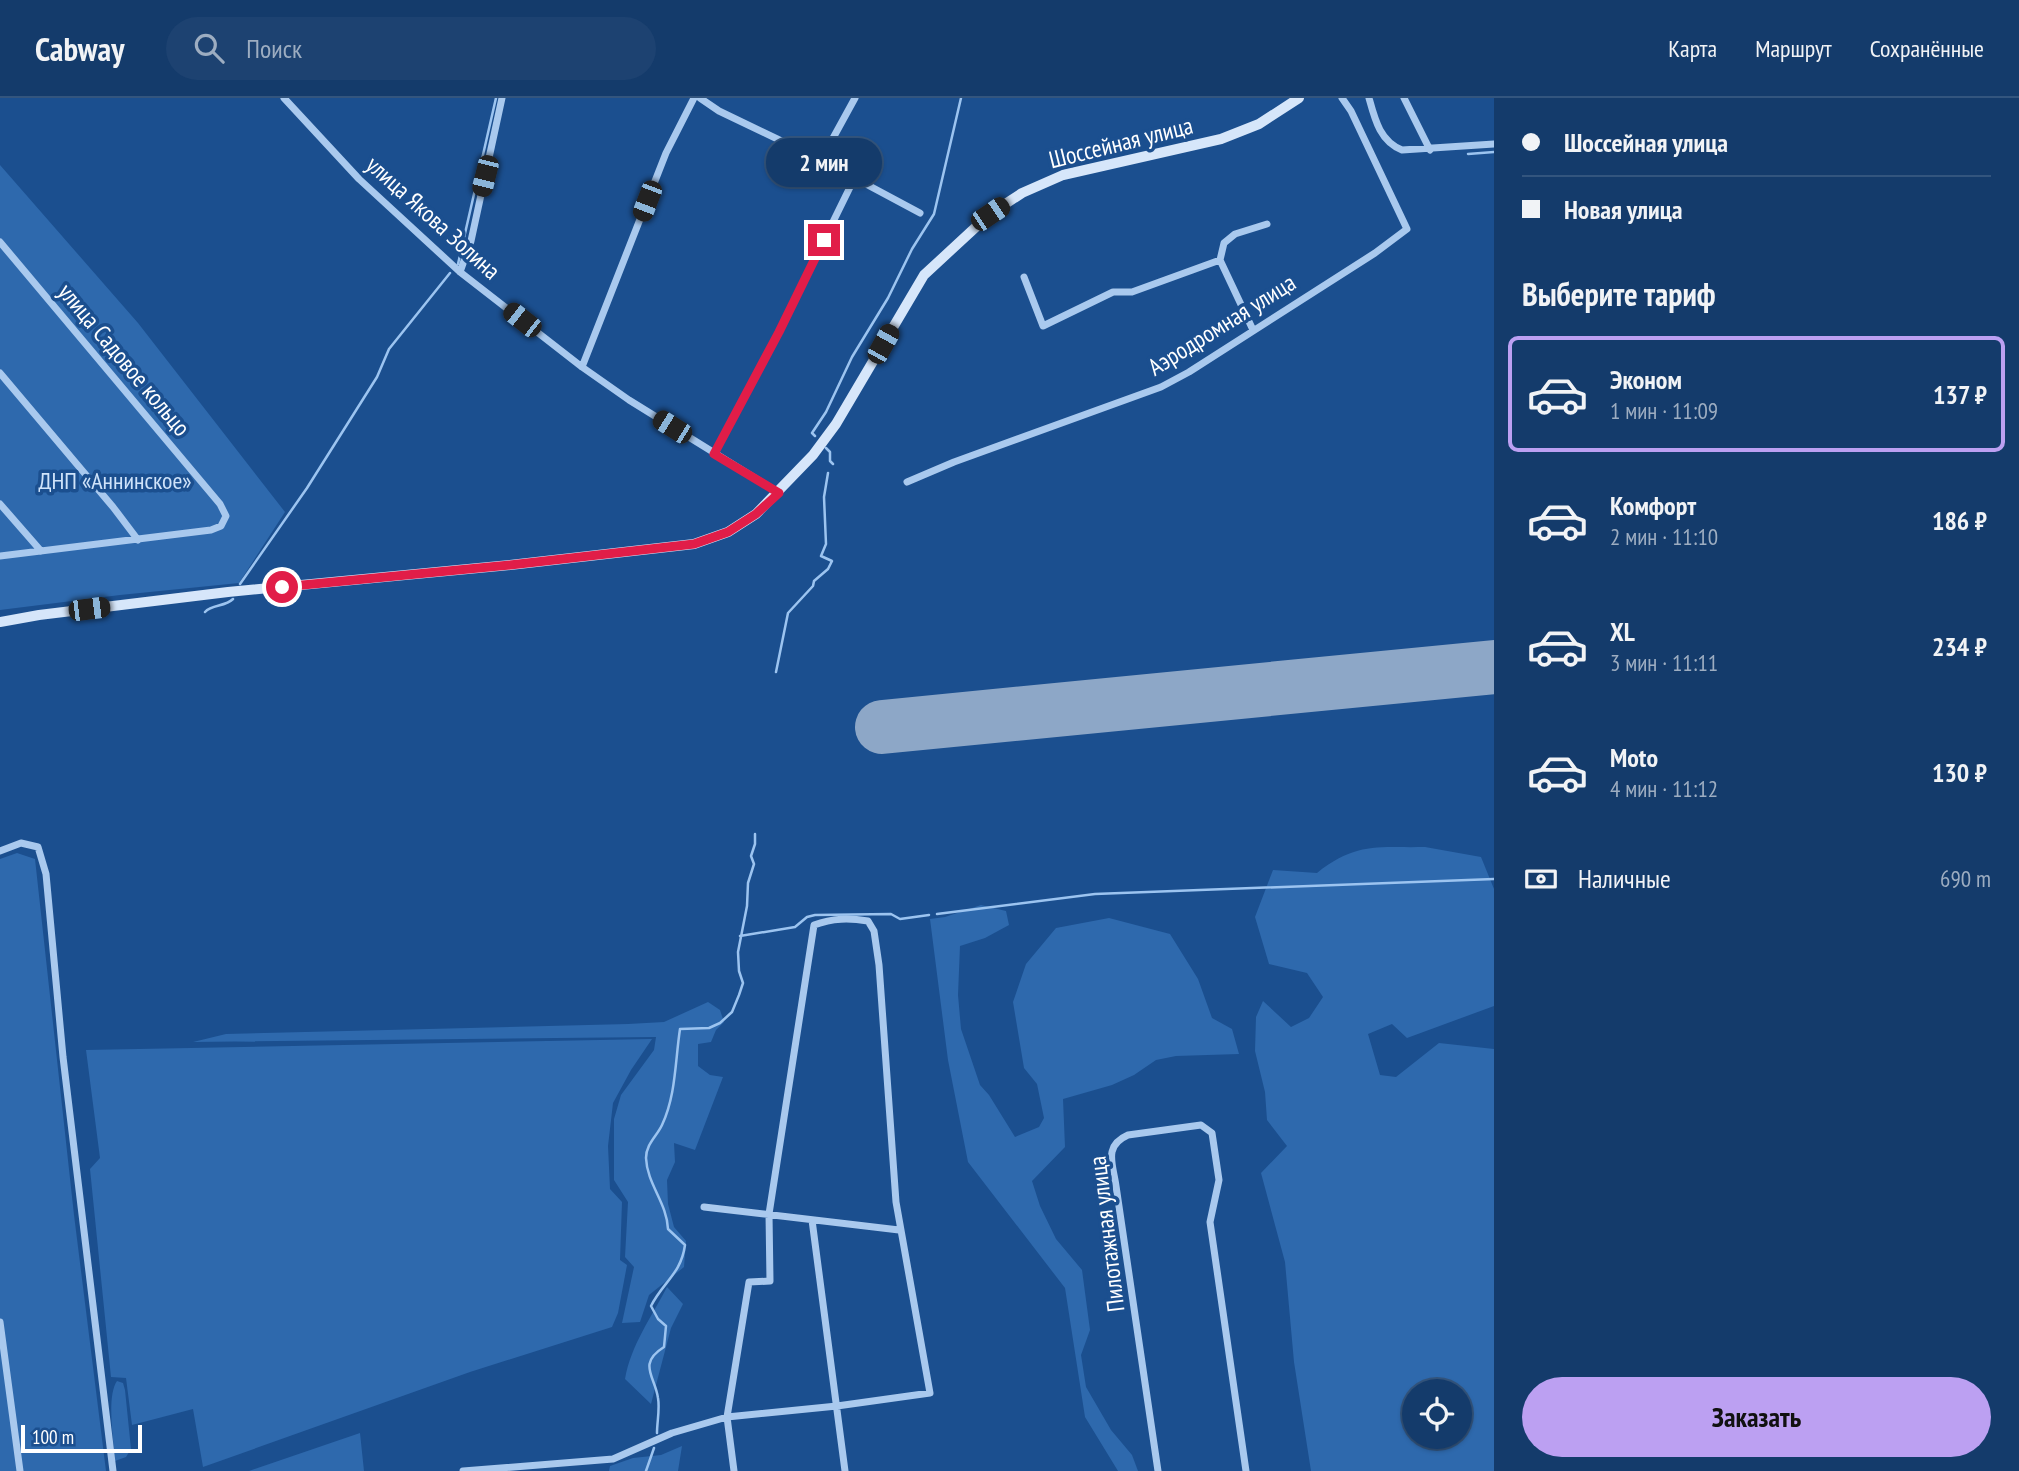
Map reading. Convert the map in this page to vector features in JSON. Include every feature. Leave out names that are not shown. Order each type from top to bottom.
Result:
[{"type":"main road","name":"Шоссейная улица","points":[[0,622],[228,592],[694,544],[728,532],[756,514],[813,455],[836,424],[924,275],[990,214],[1022,193],[1063,175],[1221,139],[1259,124],[1299,98]]},
{"type":"street","name":"улица Якова Золина","points":[[284,98],[359,179],[460,272],[582,367],[714,454],[779,493]]},
{"type":"street","points":[[460,272],[471,241],[479,198],[491,159],[502,98]]},
{"type":"street","points":[[582,367],[666,153],[694,98]]},
{"type":"street","points":[[700,98],[719,111],[855,177],[920,213]]},
{"type":"street","points":[[821,160],[855,98]]},
{"type":"street","name":"Аэродромная улица","points":[[907,482],[954,462],[1144,394],[1189,372],[1375,253],[1407,229],[1351,111],[1342,98]]},
{"type":"street","points":[[1369,98],[1376,121],[1391,146],[1402,150],[1430,150],[1494,144]]},
{"type":"street","points":[[1404,98],[1430,150]]},
{"type":"street","points":[[714,454],[779,332],[855,177]]},
{"type":"street","points":[[1253,330],[1220,260],[1224,243],[1235,234],[1267,224]]},
{"type":"street","name":"улица Садовое кольцо","points":[[0,242],[225,513],[224,523],[216,528],[0,556]]},
{"type":"street","points":[[1024,277],[1043,326],[1113,292],[1132,292],[1220,260]]},
{"type":"street","points":[[0,373],[138,540]]},
{"type":"street","points":[[0,504],[41,551]]},
{"type":"street","points":[[0,851],[21,843],[38,847],[46,874],[63,1057],[113,1471]]},
{"type":"street","points":[[463,1471],[602,1464],[672,1433],[727,1417],[930,1393],[899,1230],[879,965],[874,931],[868,921],[852,918],[830,919],[814,925],[769,1214],[770,1281],[750,1282],[727,1417],[734,1471]]},
{"type":"street","name":"Пилотажная улица","points":[[1158,1471],[1112,1147],[1117,1140],[1128,1135],[1201,1125],[1212,1133],[1218,1166],[1219,1180],[1210,1222],[1246,1471]]},
{"type":"street","points":[[704,1207],[899,1230]]},
{"type":"street","points":[[812,1220],[845,1471]]},
{"type":"street","points":[[0,1322],[20,1471]]},
{"type":"street","points":[[0,1408],[9,1404]]},
{"type":"green space","name":"ДНП «Аннинское»","points":[[0,165],[138,323],[285,512],[239,583],[0,610]]},
{"type":"green space","points":[[1380,847],[1425,847],[1481,857],[1494,889],[1494,1006],[1407,1038],[1392,1024],[1368,1034],[1380,1075],[1396,1077],[1439,1043],[1494,1049],[1494,1471],[1311,1471],[1294,1362],[1285,1262],[1261,1173],[1287,1146],[1267,1120],[1265,1092],[1255,1051],[1256,1017],[1263,1001],[1291,1027],[1309,1018],[1323,997],[1307,973],[1269,964],[1255,917],[1273,870],[1317,873],[1356,851]]},
{"type":"green space","points":[[17,853],[35,859],[74,1215],[106,1471],[0,1471],[0,859]]},
{"type":"green space","points":[[981,905],[1006,911],[1009,925],[985,938],[960,946],[958,995],[961,1029],[980,1085],[1015,1137],[1039,1127],[1044,1118],[1037,1084],[1024,1068],[1013,1002],[1026,964],[1056,928],[1109,918],[1170,934],[1198,979],[1212,1018],[1232,1029],[1239,1054],[1176,1056],[1156,1060],[1134,1075],[1112,1085],[1063,1099],[1065,1147],[1032,1181],[1040,1206],[1056,1239],[1082,1270],[1090,1330],[1081,1355],[1086,1387],[1111,1430],[1132,1455],[1138,1471],[1118,1471],[1085,1417],[1065,1288],[968,1162],[948,1060],[930,919]]},
{"type":"green space","points":[[708,1002],[720,1010],[724,1022],[716,1030],[711,1042],[698,1044],[698,1066],[710,1075],[723,1077],[695,1150],[674,1143],[675,1162],[667,1180],[668,1204],[674,1227],[686,1241],[684,1267],[649,1295],[640,1322],[622,1323],[634,1267],[625,1257],[628,1202],[614,1180],[614,1119],[621,1095],[654,1050],[656,1037],[193,1042],[226,1034],[664,1022]]},
{"type":"green space","points":[[652,1039],[613,1103],[608,1146],[610,1189],[622,1202],[620,1260],[627,1265],[618,1313],[612,1327],[470,1372],[203,1467],[193,1409],[132,1425],[126,1378],[111,1377],[90,1169],[100,1158],[86,1050]]},
{"type":"green space","points":[[667,1287],[683,1304],[671,1328],[651,1404],[625,1379],[637,1343]]},
{"type":"green space","points":[[117,1381],[123,1383],[125,1390],[131,1449],[126,1457],[115,1461],[111,1408]]},
{"type":"green space","points":[[360,1433],[364,1471],[249,1471]]},
{"type":"green space","points":[[682,1446],[678,1471],[609,1471],[610,1466],[633,1458],[661,1455]]},
{"type":"waterway","points":[[458,264],[496,98]]},
{"type":"waterway","points":[[815,436],[812,433],[826,412],[852,357],[934,214],[961,98]]},
{"type":"waterway","points":[[1468,154],[1494,152]]},
{"type":"waterway","points":[[240,584],[307,488],[377,377],[389,349],[450,273]]},
{"type":"waterway","points":[[826,448],[833,464]]},
{"type":"waterway","points":[[776,672],[788,613],[813,586],[814,581],[828,569],[832,561],[821,556],[826,544],[824,497],[828,473]]},
{"type":"waterway","points":[[205,612],[233,599]]},
{"type":"waterway","points":[[657,1433],[659,1402],[649,1365],[651,1359],[664,1347],[666,1326],[658,1319],[651,1306],[676,1271],[685,1245],[668,1229],[647,1167],[646,1153],[667,1114],[680,1029],[709,1028],[720,1023],[732,1012],[739,995],[743,983],[738,952],[747,906],[748,883],[754,864],[751,856],[755,834]]},
{"type":"waterway","points":[[937,914],[1095,894],[1494,879]]},
{"type":"waterway","points":[[740,936],[795,927],[807,917],[815,915],[891,914],[900,919],[929,915]]},
{"type":"waterway","points":[[646,1471],[654,1448]]},
{"type":"runway","points":[[882,727],[1494,667]]},
{"type":"route","points":[[282,587],[694,544],[728,532],[756,514],[779,493],[714,454],[824,240]]}]
